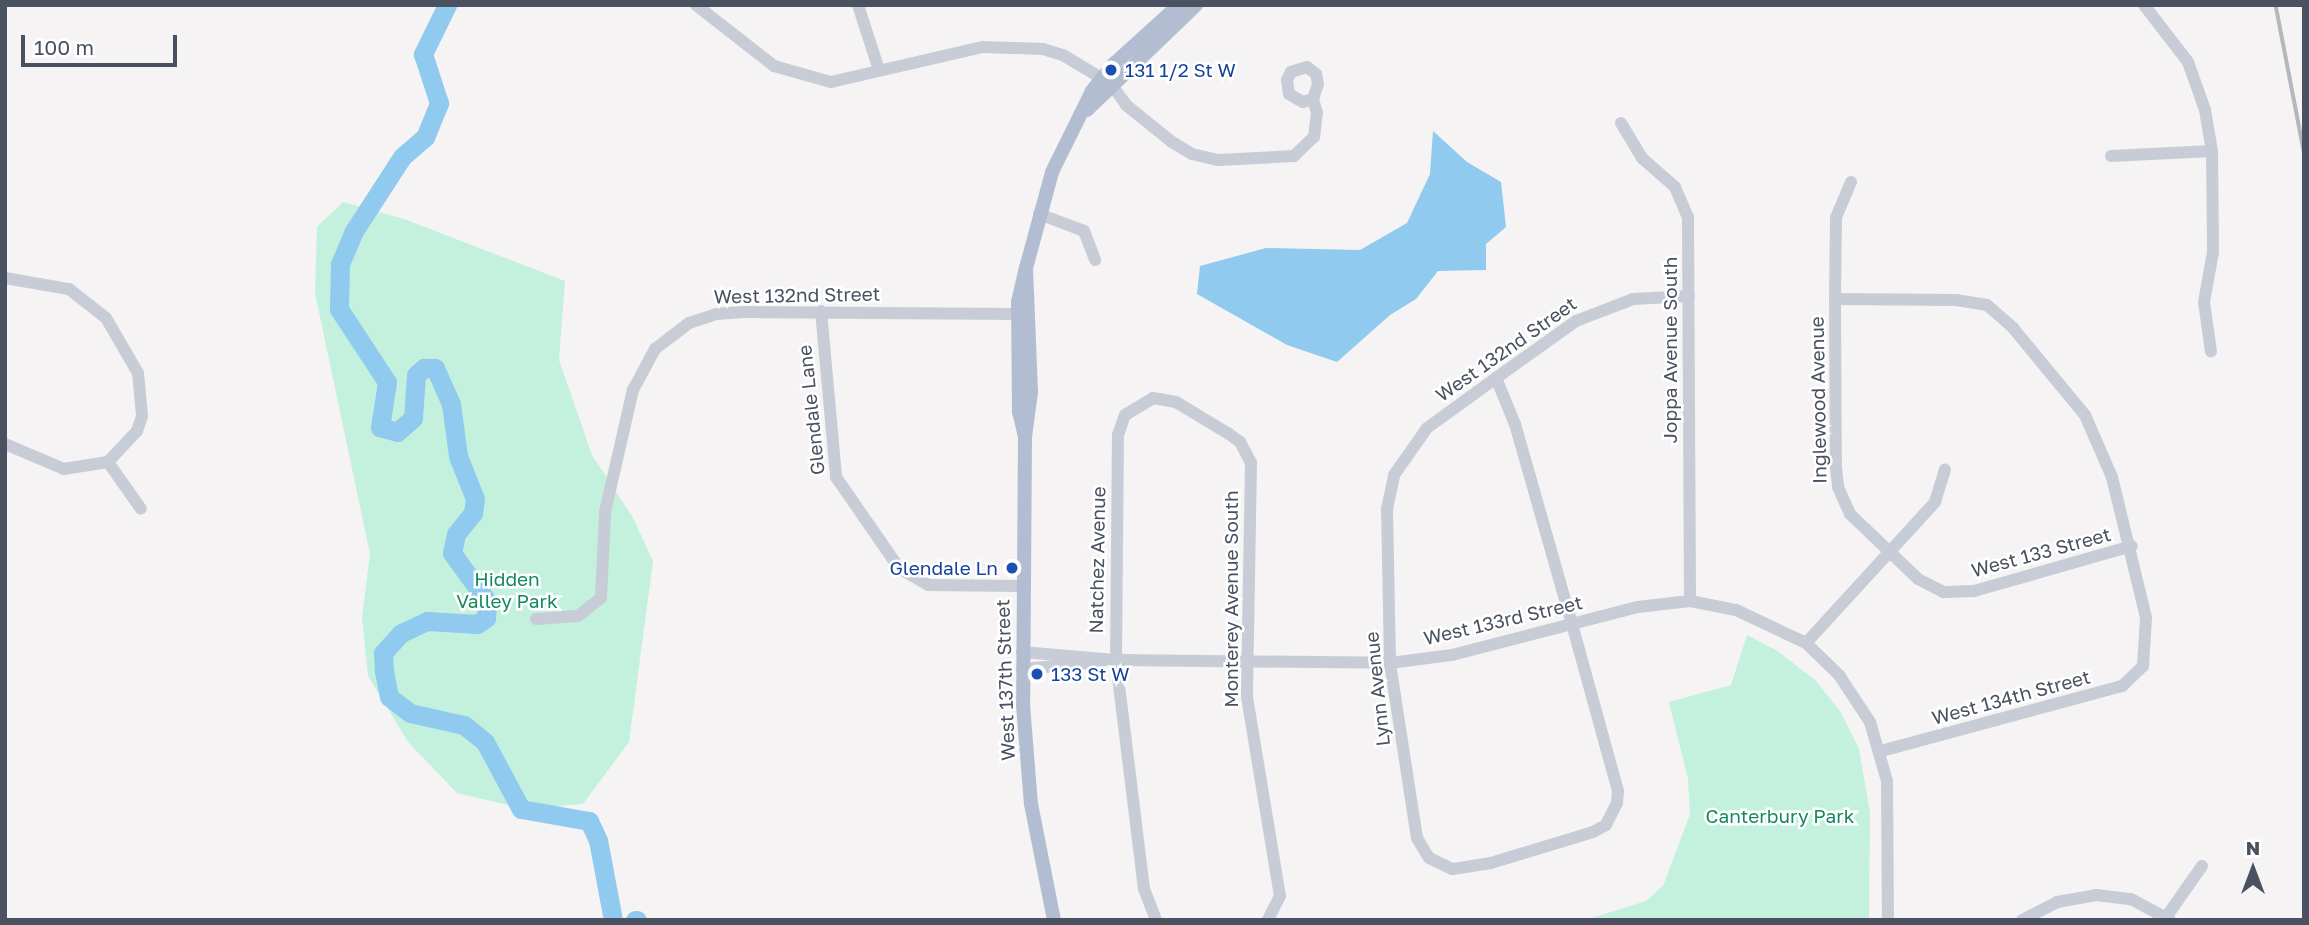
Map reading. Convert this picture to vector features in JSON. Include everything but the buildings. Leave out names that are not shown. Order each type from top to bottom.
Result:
[{"type":"main road","name":"West 137th Street","points":[[1054,920],[1031,804],[1022,669],[1025,437],[1031,392],[1024,314],[1026,268],[1052,172],[1084,113],[1107,82],[1179,5]]},
{"type":"main road","name":"West 137th Street","points":[[1107,82],[1196,5]]},
{"type":"street","points":[[696,5],[774,66],[831,82],[1005,45],[1063,55],[1107,82],[1126,105],[1172,142],[1192,154],[1218,160],[1294,156],[1314,137],[1317,113],[1313,99]]},
{"type":"street","points":[[858,5],[879,70]]},
{"type":"street","points":[[2144,5],[2193,73],[2211,151],[2213,252],[2204,302],[2211,352]]},
{"type":"street","name":"Joppa Avenue South","points":[[1622,122],[1642,158],[1675,187],[1684,202],[1688,217],[1690,601]]},
{"type":"street","points":[[2111,156],[2211,151]]},
{"type":"street","name":"Inglewood Avenue","points":[[1851,182],[1836,217],[1838,487],[1850,514],[1889,553]]},
{"type":"street","points":[[1039,214],[1084,231],[1095,260]]},
{"type":"street","points":[[5,278],[69,289],[106,318],[132,357],[138,373],[142,416],[137,431],[108,462],[64,469],[5,444]]},
{"type":"street","name":"West 132nd Street","points":[[1402,458],[1427,428],[1594,311],[1633,299],[1689,296]]},
{"type":"street","points":[[1835,299],[1956,300],[1987,305],[2032,348],[2073,397],[2112,477],[2132,546]]},
{"type":"street","name":"Glendale Lane","points":[[821,312],[836,477],[899,568],[928,584],[1022,586]]},
{"type":"street","name":"West 132nd Street","points":[[536,619],[578,616],[601,598],[613,470],[633,390],[655,349],[689,323],[716,314],[1024,314]]},
{"type":"street","points":[[1496,378],[1515,424],[1572,624]]},
{"type":"street","name":"Natchez Avenue","points":[[1156,920],[1144,890],[1115,660],[1120,425],[1133,407],[1153,398],[1176,402],[1205,419]]},
{"type":"street","name":"Monterey Avenue South","points":[[1205,419],[1240,442],[1251,463],[1247,661],[1249,707],[1280,896],[1268,920]]},
{"type":"street","name":"Lynn Avenue","points":[[1402,458],[1394,475],[1387,509],[1390,663],[1417,838],[1439,866],[1469,868],[1573,839],[1606,825],[1614,813],[1618,791],[1572,624]]},
{"type":"street","points":[[108,462],[141,509]]},
{"type":"street","points":[[1888,920],[1887,782],[1881,751],[1856,698],[1806,643],[1936,502],[1945,469]]},
{"type":"street","name":"West 133 Street","points":[[1889,553],[1918,579],[1957,593],[2132,546]]},
{"type":"street","name":"West 134th Street","points":[[1881,751],[2122,686],[2143,666],[2146,618],[2132,546]]},
{"type":"street","name":"West 133rd Street","points":[[1022,652],[1115,660],[1390,663],[1452,655],[1638,607],[1690,601],[1756,616],[1806,643]]},
{"type":"street","name":"West 133rd Street","points":[[1022,669],[1115,660]]},
{"type":"street","points":[[2022,920],[2057,902],[2096,895],[2131,899],[2168,918],[2202,866]]},
{"type":"green space","name":"Hidden Valley Park","points":[[343,202],[404,219],[565,281],[559,360],[592,455],[632,516],[653,561],[629,742],[583,804],[525,809],[457,793],[408,742],[368,676],[362,617],[370,554],[315,293],[317,227]]},
{"type":"green space","name":"Canterbury Park","points":[[1747,635],[1776,650],[1815,680],[1840,711],[1859,749],[1870,813],[1869,920],[1585,920],[1646,901],[1663,886],[1690,814],[1688,779],[1669,702],[1731,685]]},
{"type":"water","points":[[1433,131],[1467,162],[1501,182],[1506,227],[1486,244],[1486,270],[1438,271],[1416,299],[1390,315],[1337,362],[1287,345],[1197,294],[1200,266],[1266,248],[1360,250],[1407,223],[1430,174]]},
{"type":"waterway","points":[[447,5],[423,54],[439,103],[425,137],[402,157],[354,231],[340,264],[339,309],[387,382],[380,427],[397,432],[413,418],[416,375],[424,368],[435,368],[451,404],[458,456],[475,499],[473,513],[456,534],[452,553],[487,601],[486,618],[477,624],[427,621],[401,633],[383,653],[384,671],[389,697],[410,713],[464,725],[485,742],[521,809],[589,821],[598,840],[613,920]]},
{"type":"railway","points":[[2276,5],[2304,150]]},
{"type":"place","name":"131 1/2 St W","points":[[1111,70]]},
{"type":"place","name":"Glendale Ln","points":[[1012,568]]},
{"type":"place","name":"133 St W","points":[[1037,674]]}]
